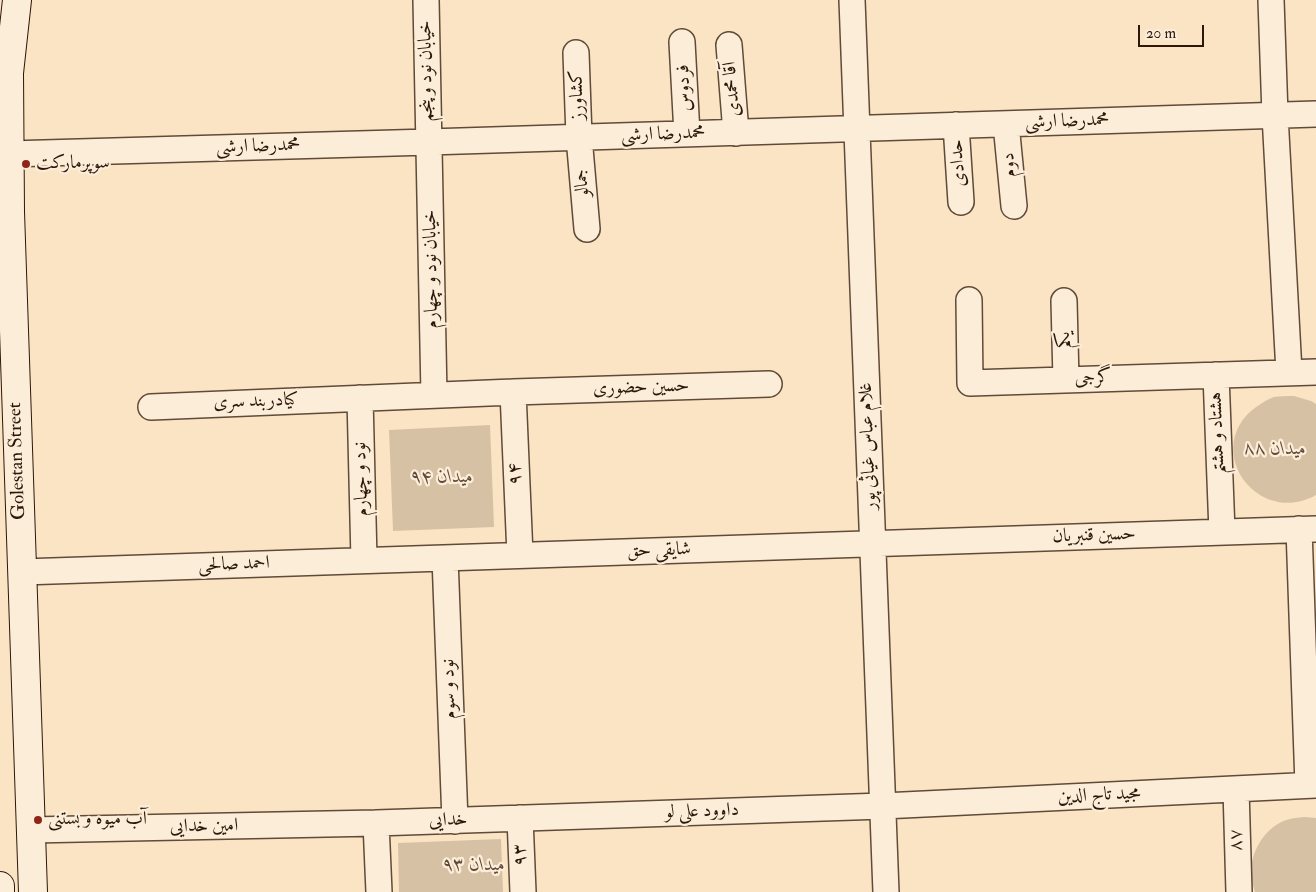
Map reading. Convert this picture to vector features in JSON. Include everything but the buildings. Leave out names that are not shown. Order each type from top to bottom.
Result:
[{"type":"main road","name":"Golestan Street","points":[[17,0],[9,73],[3,158],[10,212],[33,892]]},
{"type":"main road","points":[[0,886],[0,892]]},
{"type":"street","name":"خیابان نود و پنجم","points":[[426,0],[429,142]]},
{"type":"street","name":"غلام عباس غیاثی ‌پور","points":[[852,0],[886,892]]},
{"type":"street","points":[[1271,0],[1275,115],[1289,372]]},
{"type":"street","name":"فردوس","points":[[682,42],[687,134]]},
{"type":"street","name":"آقا محمدی","points":[[729,45],[736,133]]},
{"type":"street","name":"کشاورز","points":[[576,52],[579,137]]},
{"type":"street","name":"محمدرضا ارشی","points":[[3,158],[429,142],[1316,114]]},
{"type":"street","name":"دوم","points":[[1006,124],[1014,206]]},
{"type":"street","name":"حدادی","points":[[956,125],[961,202]]},
{"type":"street","name":"جمالو","points":[[579,137],[587,229]]},
{"type":"street","name":"خیابان نود و چهارم","points":[[429,142],[434,396]]},
{"type":"street","name":"گرجی","points":[[968,300],[970,384],[1216,375]]},
{"type":"street","name":"یکم","points":[[1064,301],[1066,380]]},
{"type":"street","name":"هشتاد و هشتم","points":[[1222,532],[1216,375],[1316,372]]},
{"type":"street","name":"حسین حضوری","points":[[434,396],[769,384]]},
{"type":"street","name":"۹۴","points":[[513,392],[520,555]]},
{"type":"street","name":"کیادربند سری","points":[[152,407],[434,396]]},
{"type":"street","name":"نود و چهارم","points":[[360,398],[364,560]]},
{"type":"street","points":[[1307,529],[1312,785]]},
{"type":"street","name":"حسین قنبریان","points":[[873,543],[1307,529]]},
{"type":"street","name":"شایقی حق","points":[[445,558],[873,543]]},
{"type":"street","name":"احمد صالحی","points":[[22,572],[445,558]]},
{"type":"street","name":"نود و سوم","points":[[445,558],[455,821]]},
{"type":"street","name":"مجید تاج الدین","points":[[883,806],[1312,785]]},
{"type":"street","name":"۸۷","points":[[1236,789],[1238,892]]},
{"type":"street","name":"داوود علی لو","points":[[520,818],[883,806]]},
{"type":"street","name":"خدایی","points":[[376,823],[520,818]]},
{"type":"street","name":"۹۳","points":[[520,818],[523,892]]},
{"type":"street","points":[[376,823],[379,892]]},
{"type":"street","name":"امین خدایی","points":[[31,830],[376,823]]},
{"type":"green space","name":"میدان ۸۸","points":[[1294,396],[1316,404],[1316,495],[1295,502],[1275,501],[1258,494],[1245,481],[1236,464],[1233,446],[1238,428],[1251,411],[1274,397]]},
{"type":"green space","name":"میدان ۹۴","points":[[490,425],[494,527],[393,531],[389,430]]},
{"type":"green space","points":[[1305,817],[1316,818],[1316,892],[1255,892],[1251,873],[1257,847],[1267,833],[1281,822]]},
{"type":"green space","name":"میدان ۹۳","points":[[501,839],[503,892],[399,892],[398,843]]},
{"type":"place","name":"سوپرمارکت","points":[[26,164]]},
{"type":"place","name":"آب میوه و بستنی","points":[[38,820]]}]
